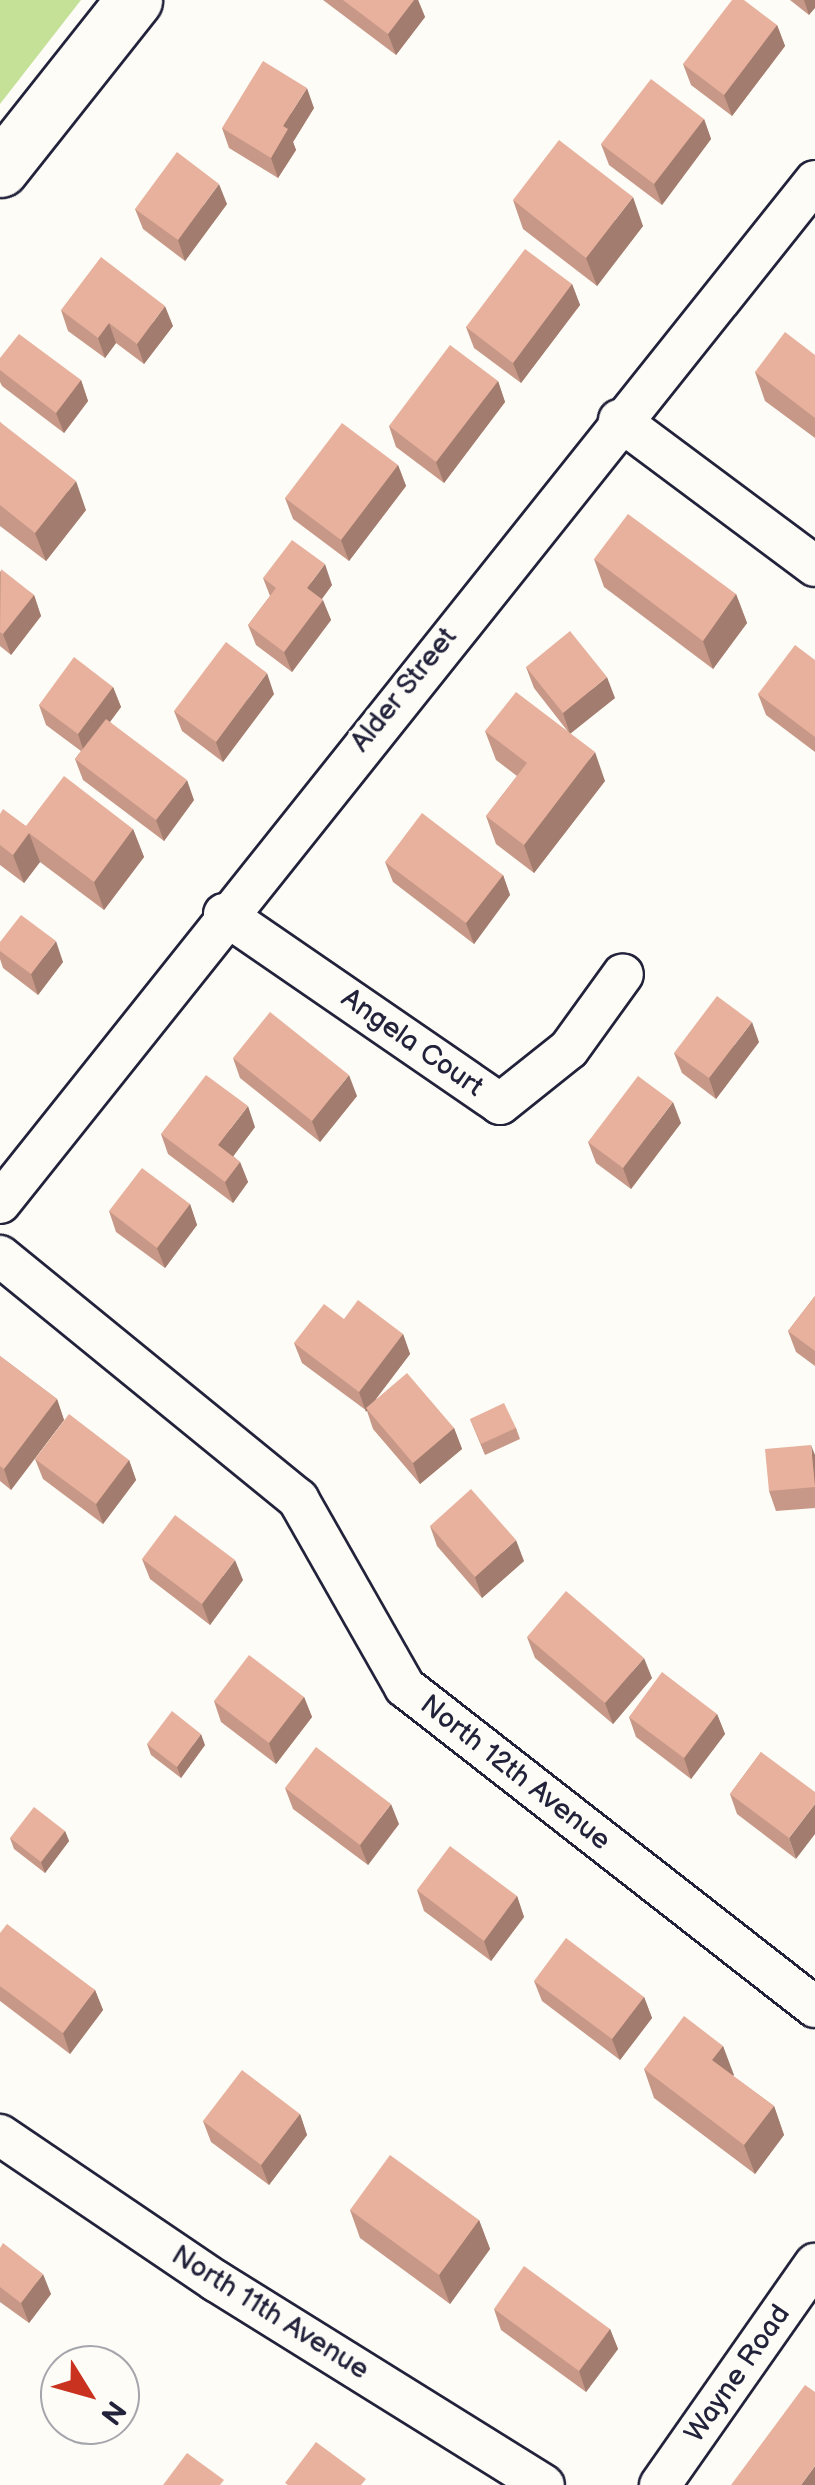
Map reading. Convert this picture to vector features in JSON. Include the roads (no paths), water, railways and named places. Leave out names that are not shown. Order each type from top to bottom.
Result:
[{"type":"street","points":[[0,168],[134,0]]},
{"type":"street","name":"Alder Street","points":[[0,1203],[224,914],[815,181]]},
{"type":"street","points":[[619,420],[815,566]]},
{"type":"street","name":"Angela Court","points":[[224,914],[500,1104],[569,1048],[623,974]]},
{"type":"street","name":"North 12th Avenue","points":[[0,1256],[298,1499],[405,1686],[815,2006]]},
{"type":"street","name":"North 11th Avenue","points":[[0,2135],[216,2281],[544,2485]]},
{"type":"street","name":"Wayne Road","points":[[660,2485],[815,2264]]}]
